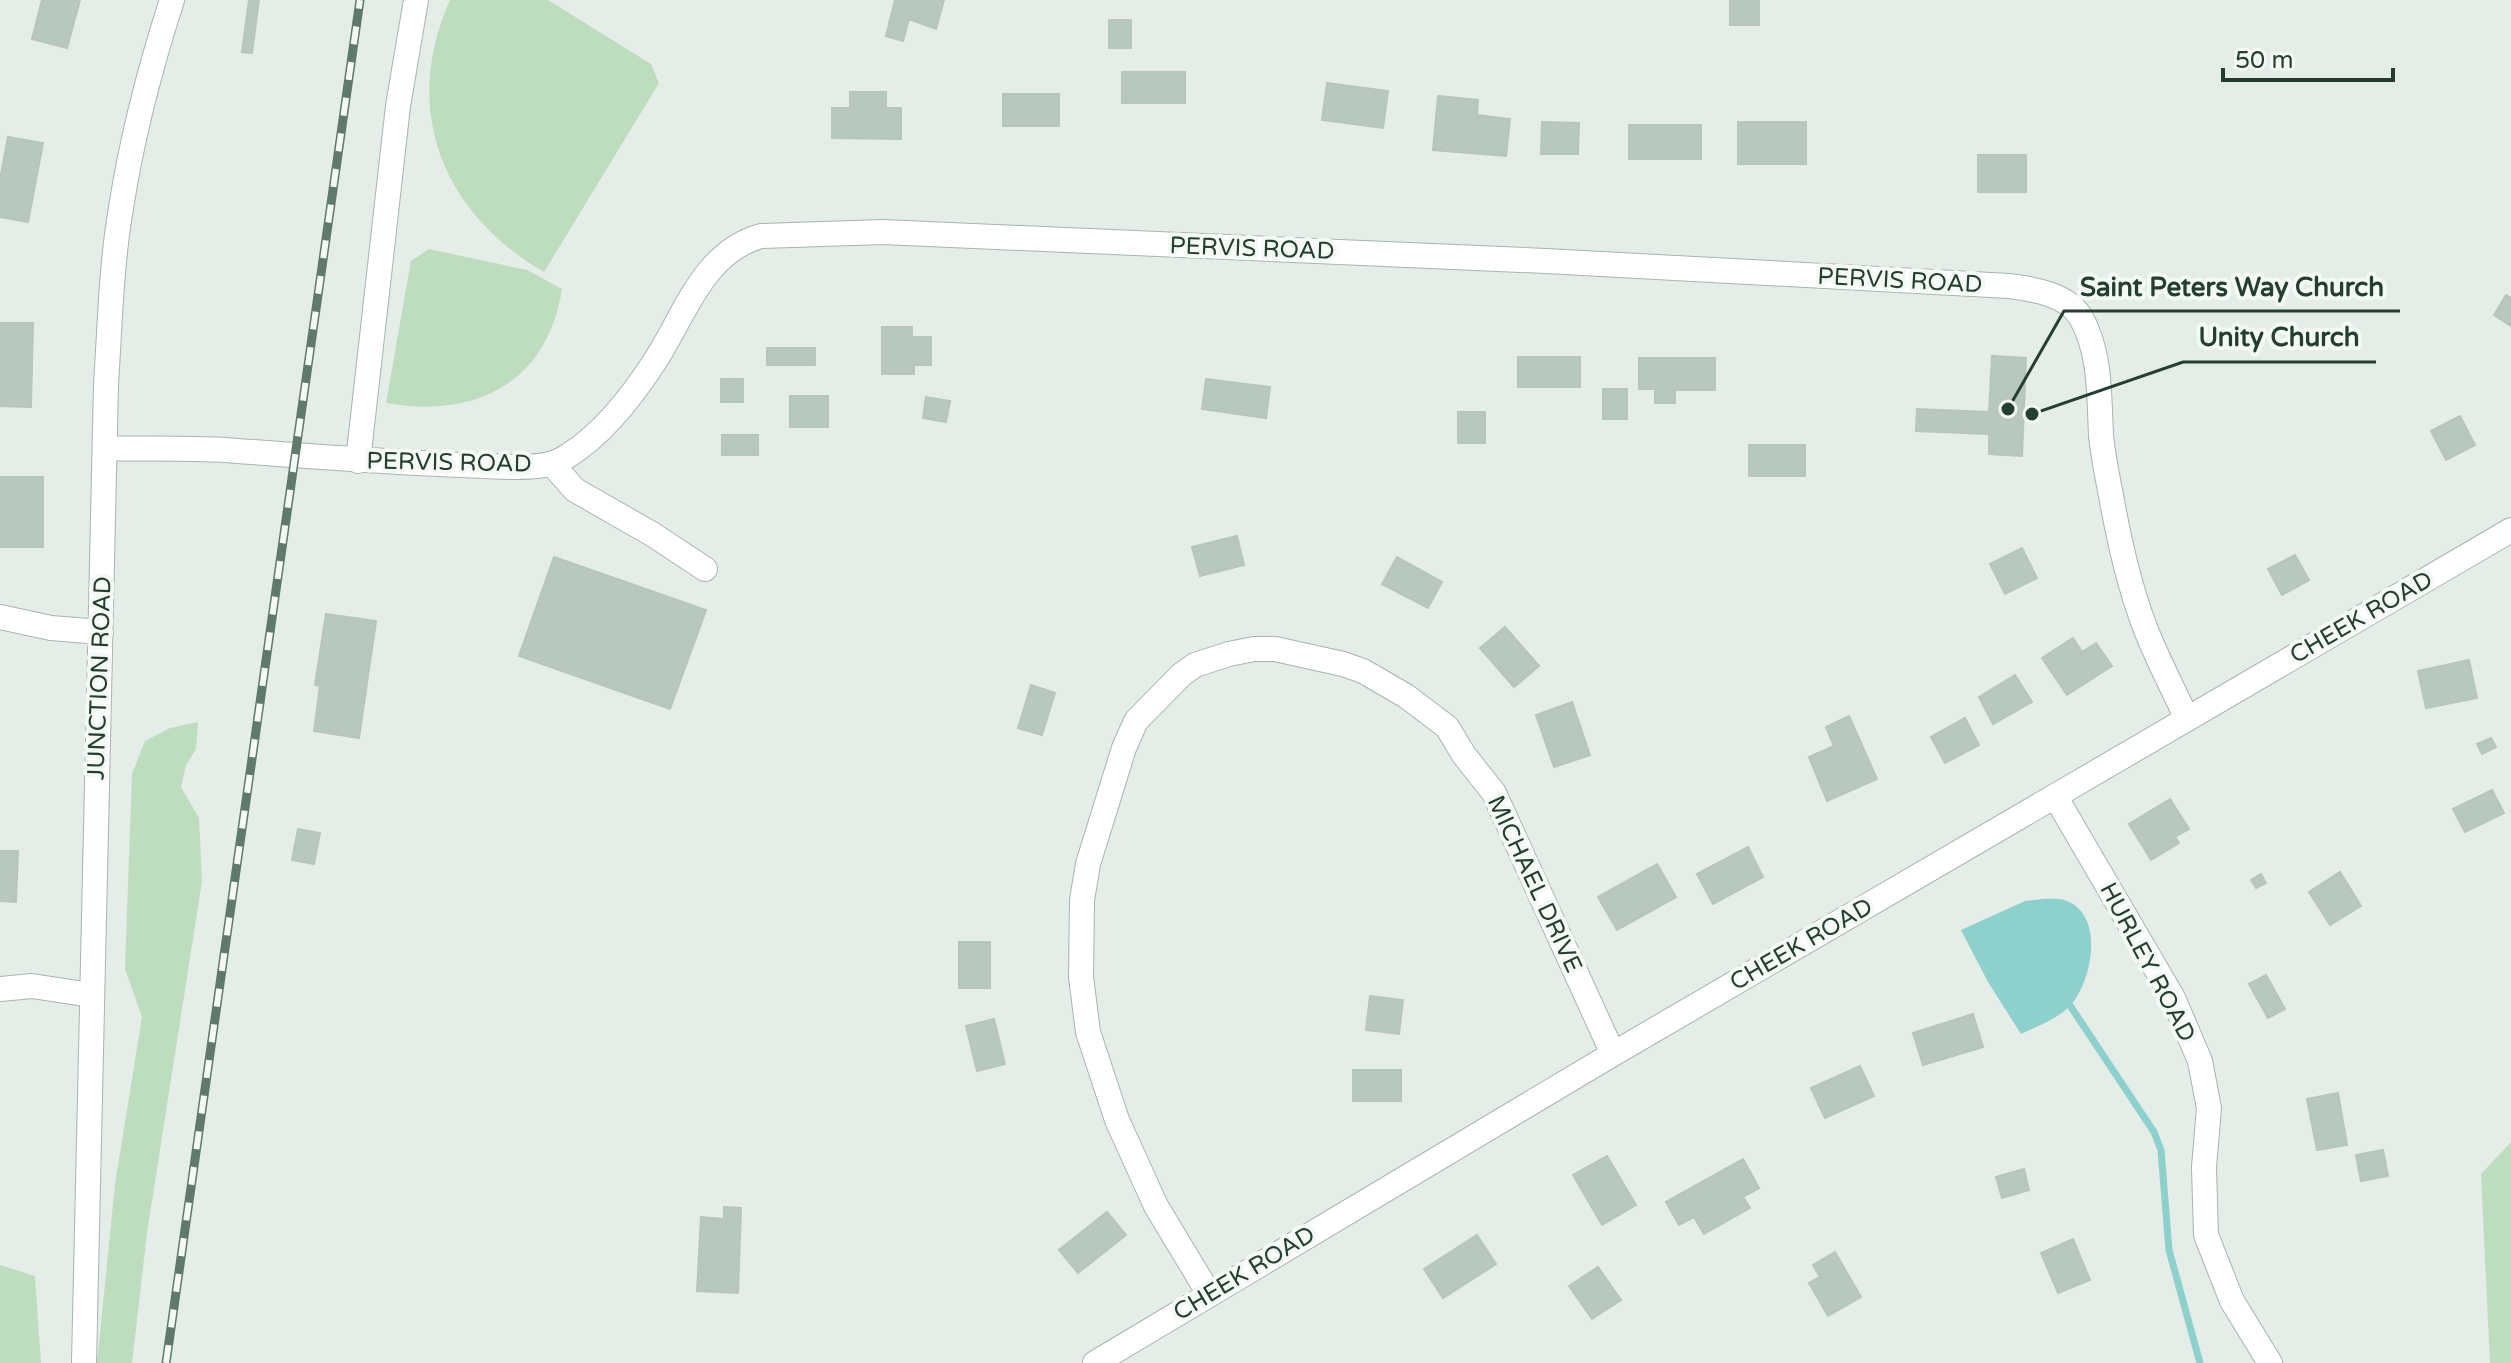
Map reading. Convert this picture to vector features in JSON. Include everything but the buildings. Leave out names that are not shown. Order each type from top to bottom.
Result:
[{"type":"street","name":"JUNCTION ROAD","points":[[84,1363],[105,448],[113,266],[121,207],[153,58],[172,0]]},
{"type":"street","points":[[358,461],[398,106],[416,0]]},
{"type":"street","name":"PERVIS ROAD","points":[[105,448],[223,450],[358,461],[498,466],[552,464],[592,437],[634,393],[688,301],[725,252],[742,241],[761,236],[899,232],[1530,260],[2029,289],[2064,301],[2078,313],[2085,328],[2094,357],[2112,505],[2133,586],[2149,640],[2187,719]]},
{"type":"street","points":[[552,464],[575,490],[705,569]]},
{"type":"street","name":"CHEEK ROAD","points":[[1095,1363],[1613,1054],[2511,530]]},
{"type":"street","points":[[0,617],[51,628],[101,632]]},
{"type":"street","name":"MICHAEL DRIVE","points":[[1209,1294],[1156,1206],[1117,1120],[1088,1032],[1081,977],[1082,900],[1088,864],[1124,748],[1136,721],[1195,665],[1254,649],[1275,649],[1343,664],[1363,671],[1406,696],[1447,727],[1494,793],[1613,1054]]},
{"type":"street","name":"HURLEY ROAD","points":[[2055,796],[2173,998],[2200,1061],[2209,1108],[2204,1167],[2206,1235],[2232,1301],[2270,1363]]},
{"type":"street","points":[[0,989],[32,986],[91,995]]},
{"type":"green space","points":[[450,0],[548,0],[651,64],[659,83],[544,272],[509,248],[479,220],[457,189],[440,155],[431,119],[430,81],[436,41]]},
{"type":"green space","points":[[429,249],[527,270],[562,289],[554,322],[541,349],[523,371],[502,387],[477,399],[449,405],[419,407],[386,403],[411,261]]},
{"type":"green space","points":[[198,722],[196,749],[186,765],[181,787],[199,818],[202,881],[147,1233],[132,1363],[97,1363],[115,1184],[142,1017],[125,969],[132,774],[145,741],[170,728]]},
{"type":"green space","points":[[2511,1142],[2511,1363],[2490,1363],[2481,1174]]},
{"type":"green space","points":[[0,1265],[35,1276],[41,1363],[0,1363]]},
{"type":"water","points":[[2025,901],[2067,901],[2079,909],[2087,920],[2091,950],[2089,966],[2078,995],[2065,1011],[2021,1034],[1988,982],[1961,930]]},
{"type":"waterway","points":[[2065,998],[2154,1132],[2161,1150],[2169,1250],[2200,1363]]},
{"type":"railway","points":[[166,1363],[360,0]]},
{"type":"place","name":"Saint Peters Way Church","points":[[2008,409]]},
{"type":"place","name":"Unity Church","points":[[2032,414]]}]
